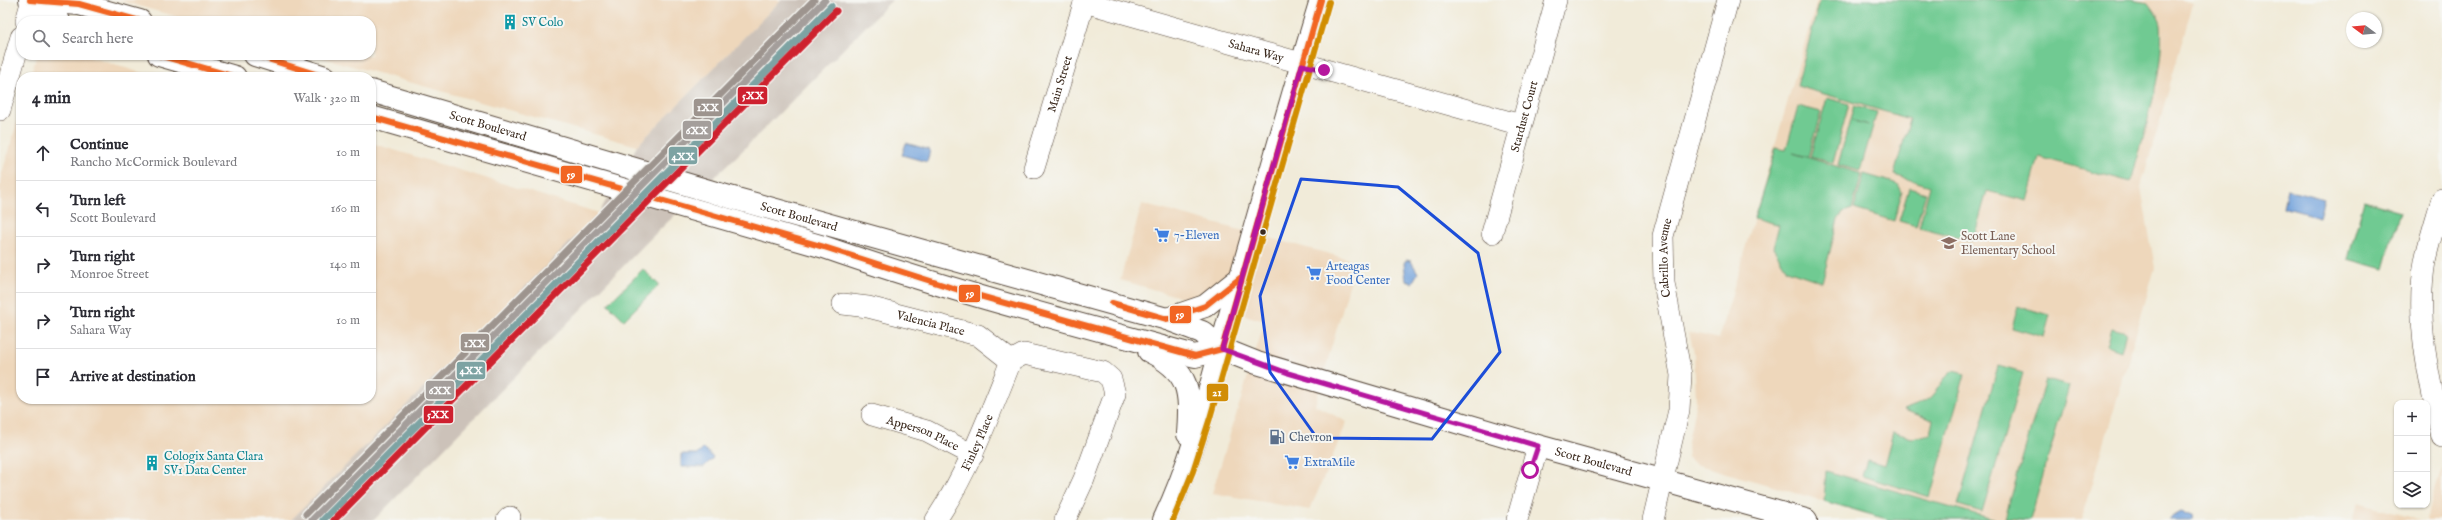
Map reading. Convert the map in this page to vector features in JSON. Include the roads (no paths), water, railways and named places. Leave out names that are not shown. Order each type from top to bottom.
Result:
[{"type":"main road","points":[[31,0],[52,16]]},
{"type":"main road","points":[[31,0],[79,4],[122,16]]},
{"type":"main road","points":[[1164,520],[1185,466],[1222,349],[1240,278],[1322,0]]},
{"type":"main road","points":[[176,60],[218,72]]},
{"type":"main road","points":[[271,60],[309,72]]},
{"type":"main road","name":"Scott Boulevard","points":[[376,92],[726,196],[1167,319],[1202,332],[1222,349],[1288,373],[1538,446],[1806,520]]},
{"type":"main road","name":"Scott Boulevard","points":[[376,117],[824,247],[887,269],[995,301],[1118,335],[1195,356],[1222,349]]},
{"type":"main road","points":[[1167,319],[1205,306],[1240,278]]},
{"type":"main road","points":[[1118,335],[1166,360],[1183,377],[1190,401],[1185,466]]},
{"type":"street","points":[[27,16],[31,0]]},
{"type":"street","name":"Stardust Court","points":[[1492,233],[1556,0]]},
{"type":"street","name":"Cabrillo Avenue","points":[[1653,520],[1678,410],[1681,374],[1664,283],[1663,236],[1728,0]]},
{"type":"street","name":"Sahara Way","points":[[1085,1],[1302,65],[1521,125]]},
{"type":"street","name":"Main Street","points":[[1034,168],[1085,1]]},
{"type":"street","points":[[0,110],[16,54]]},
{"type":"street","points":[[2442,199],[2434,263],[2421,297],[2422,328],[2426,365],[2442,437]]},
{"type":"street","name":"Valencia Place","points":[[843,304],[868,306],[978,335],[1011,361]]},
{"type":"street","points":[[1011,361],[1024,354],[1103,372],[1111,379],[1115,394],[1084,479],[1065,520]]},
{"type":"street","name":"Finley Place","points":[[936,520],[952,496],[973,454],[1011,361]]},
{"type":"street","name":"Apperson Place","points":[[872,415],[927,431],[973,454]]},
{"type":"street","points":[[1517,520],[1538,446]]},
{"type":"water","points":[[906,143],[930,150],[927,162],[902,155]]},
{"type":"water","points":[[2287,189],[2324,199],[2319,217],[2283,207]]},
{"type":"water","points":[[1406,260],[1411,261],[1418,273],[1412,283],[1406,281],[1404,263]]},
{"type":"water","points":[[704,448],[713,458],[704,467],[681,467],[681,454],[698,454]]},
{"type":"water","points":[[2180,511],[2192,515],[2193,520],[2168,520],[2171,516]]},
{"type":"place","name":"SV Colo","points":[[510,22]]},
{"type":"place","name":"7-Eleven","points":[[1162,235]]},
{"type":"place","name":"Scott Lane Elementary School","points":[[1949,243]]},
{"type":"place","name":"Arteagas Food Center","points":[[1314,273]]},
{"type":"place","name":"Chevron","points":[[1277,437]]},
{"type":"place","name":"ExtraMile","points":[[1292,462]]},
{"type":"place","name":"Cologix Santa Clara SV1 Data Center","points":[[152,463]]}]
